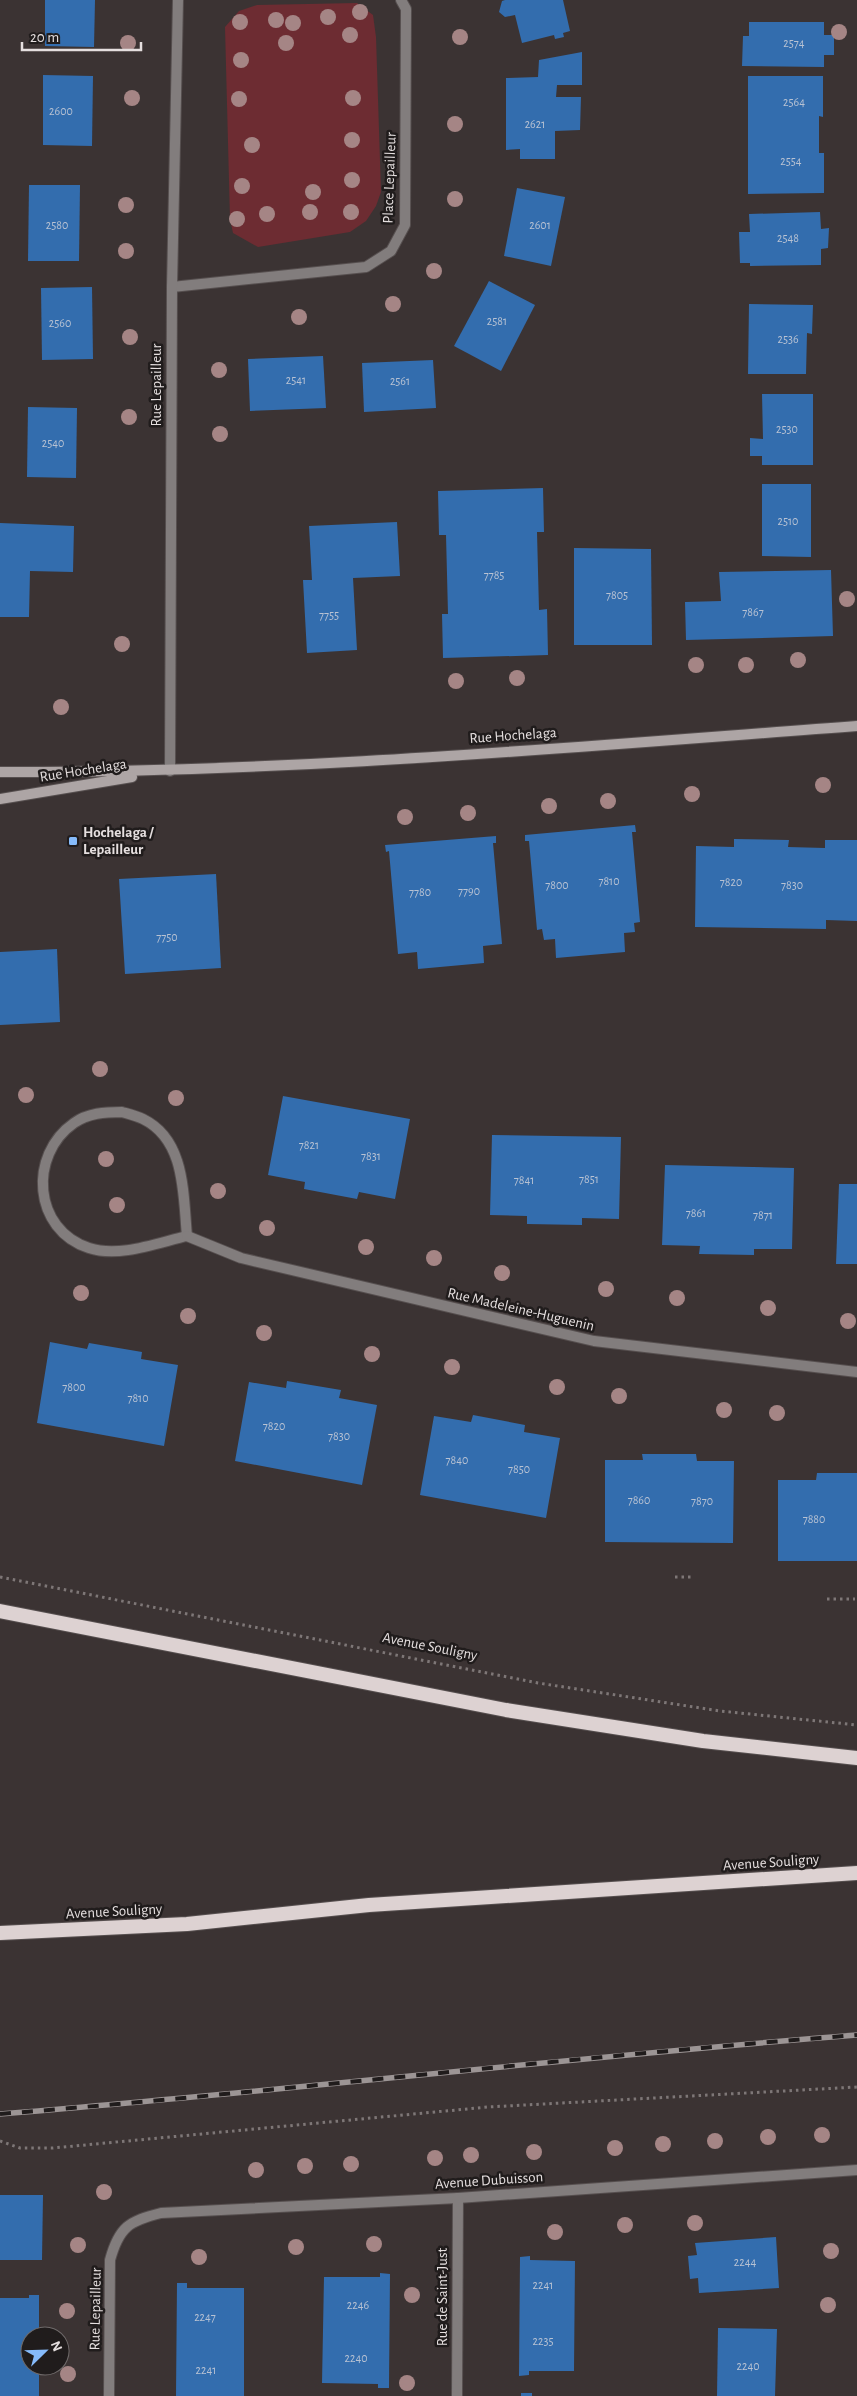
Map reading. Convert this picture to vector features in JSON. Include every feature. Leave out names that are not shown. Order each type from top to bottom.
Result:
[{"type":"highway","points":[[0,1611],[506,1710],[685,1738],[857,1758]]},
{"type":"highway","name":"Avenue Souligny","points":[[0,1933],[187,1924],[370,1905],[857,1873]]},
{"type":"main road","name":"Rue Hochelaga","points":[[0,772],[170,771],[490,752],[857,726]]},
{"type":"main road","name":"Rue Hochelaga","points":[[0,798],[170,771]]},
{"type":"street","name":"Rue Lepailleur","points":[[170,771],[172,287],[178,0]]},
{"type":"street","name":"Place Lepailleur","points":[[172,287],[366,268],[391,251],[405,225],[406,9],[401,0]]},
{"type":"street","points":[[98,1112],[122,1112],[144,1119],[163,1134],[176,1154],[182,1178],[187,1236],[111,1252],[89,1248],[70,1238],[54,1222],[44,1202],[42,1180],[45,1158],[57,1137],[75,1122],[98,1112]]},
{"type":"street","name":"Rue Madeleine-Huguenin","points":[[187,1236],[241,1258],[594,1341],[857,1372]]},
{"type":"street","name":"Avenue Dubuisson","points":[[126,2226],[141,2218],[161,2213],[458,2198],[857,2170]]},
{"type":"street","name":"Rue de Saint-Just","points":[[457,2396],[458,2198]]},
{"type":"street","name":"Rue Lepailleur","points":[[109,2396],[110,2260],[115,2241],[126,2226]]},
{"type":"path","name":"Avenue Souligny","points":[[0,1577],[547,1685],[720,1710],[857,1725]]},
{"type":"path","points":[[675,1577],[692,1577]]},
{"type":"path","points":[[827,1599],[855,1599]]},
{"type":"path","points":[[0,2141],[20,2148],[53,2148],[488,2107],[857,2087]]},
{"type":"shaded area","points":[[357,3],[373,15],[376,37],[381,192],[376,206],[366,221],[350,232],[258,247],[233,233],[230,219],[225,27],[239,11],[257,5]]},
{"type":"building","points":[[45,0],[95,0],[94,47],[45,46]]},
{"type":"building","points":[[563,0],[570,31],[563,33],[564,37],[555,39],[554,35],[522,43],[515,15],[505,17],[499,12],[502,1]]},
{"type":"building","points":[[749,22],[824,22],[824,35],[834,35],[834,55],[824,55],[824,67],[742,66],[743,36],[749,36]]},
{"type":"building","points":[[582,52],[582,85],[557,85],[556,97],[581,97],[580,130],[555,131],[555,159],[520,159],[520,149],[506,150],[506,78],[538,77],[539,60]]},
{"type":"building","points":[[43,75],[93,76],[92,146],[43,145]]},
{"type":"building","points":[[748,76],[823,76],[823,117],[819,116],[819,153],[824,153],[824,193],[748,194]]},
{"type":"building","points":[[29,185],[80,185],[79,261],[28,261]]},
{"type":"building","points":[[517,188],[565,197],[551,266],[504,256]]},
{"type":"building","points":[[820,212],[821,229],[829,228],[828,248],[821,249],[821,265],[750,266],[750,263],[740,263],[739,232],[750,232],[749,214]]},
{"type":"building","points":[[489,281],[535,305],[501,371],[454,346]]},
{"type":"building","points":[[92,287],[93,359],[42,360],[41,288]]},
{"type":"building","points":[[749,304],[813,305],[812,334],[807,333],[806,374],[748,374]]},
{"type":"building","points":[[323,356],[326,408],[250,411],[248,359]]},
{"type":"building","points":[[433,360],[436,408],[364,412],[362,363]]},
{"type":"building","points":[[762,394],[813,394],[813,465],[762,465],[762,456],[750,456],[750,438],[763,439]]},
{"type":"building","points":[[28,407],[77,408],[76,478],[27,477]]},
{"type":"building","points":[[762,484],[811,484],[811,557],[762,556]]},
{"type":"building","points":[[543,488],[544,532],[537,532],[539,610],[547,609],[548,655],[443,658],[442,614],[448,614],[446,535],[439,535],[438,491]]},
{"type":"building","points":[[397,522],[400,576],[353,578],[357,650],[307,653],[303,580],[312,580],[309,526]]},
{"type":"building","points":[[0,523],[74,526],[73,572],[30,571],[29,617],[0,617]]},
{"type":"building","points":[[574,548],[651,549],[652,645],[574,645]]},
{"type":"building","points":[[831,570],[833,636],[686,640],[685,602],[721,601],[719,572]]},
{"type":"building","points":[[635,825],[636,832],[632,832],[640,922],[634,923],[635,932],[624,933],[625,952],[556,958],[555,939],[544,940],[542,929],[537,930],[529,841],[525,841],[525,835]]},
{"type":"building","points":[[496,836],[496,843],[493,843],[502,944],[483,946],[484,963],[418,969],[417,952],[398,954],[389,851],[386,852],[385,845]]},
{"type":"building","points":[[734,839],[789,840],[788,847],[825,848],[825,840],[857,840],[857,921],[826,920],[826,929],[695,927],[696,846],[734,847]]},
{"type":"building","points":[[216,874],[221,968],[125,974],[119,879]]},
{"type":"building","points":[[57,949],[60,1022],[0,1025],[0,952]]},
{"type":"building","points":[[283,1096],[410,1119],[395,1199],[359,1192],[357,1199],[304,1189],[305,1182],[268,1175]]},
{"type":"building","points":[[492,1135],[621,1137],[619,1219],[582,1218],[582,1225],[527,1224],[527,1216],[490,1215]]},
{"type":"building","points":[[665,1165],[794,1168],[792,1249],[754,1249],[754,1255],[699,1254],[700,1246],[662,1245]]},
{"type":"building","points":[[839,1184],[857,1184],[857,1264],[836,1264]]},
{"type":"building","points":[[50,1342],[87,1349],[89,1343],[142,1352],[141,1359],[178,1365],[164,1446],[37,1423]]},
{"type":"building","points":[[287,1381],[341,1390],[339,1398],[377,1405],[362,1485],[235,1461],[249,1382],[286,1388]]},
{"type":"building","points":[[473,1415],[525,1425],[524,1432],[560,1438],[546,1518],[420,1495],[434,1416],[471,1422]]},
{"type":"building","points":[[642,1454],[696,1454],[697,1461],[734,1461],[733,1543],[605,1542],[605,1460],[643,1460]]},
{"type":"building","points":[[817,1473],[857,1473],[857,1561],[778,1561],[778,1480],[816,1480]]},
{"type":"building","points":[[0,2195],[43,2195],[42,2260],[0,2260]]},
{"type":"building","points":[[776,2237],[779,2288],[699,2293],[698,2278],[690,2279],[688,2256],[697,2255],[695,2243]]},
{"type":"building","points":[[530,2256],[530,2260],[575,2261],[574,2371],[529,2371],[529,2375],[519,2376],[520,2257]]},
{"type":"building","points":[[380,2273],[390,2274],[389,2388],[378,2388],[378,2384],[322,2383],[324,2277],[380,2277]]},
{"type":"building","points":[[177,2283],[187,2283],[187,2288],[244,2288],[244,2396],[176,2396]]},
{"type":"building","points":[[29,2295],[39,2295],[39,2326],[20,2326],[20,2376],[39,2376],[39,2396],[0,2396],[0,2298],[29,2298]]},
{"type":"building","points":[[718,2328],[777,2329],[775,2396],[717,2396]]},
{"type":"building","points":[[521,2393],[532,2393],[532,2396],[521,2396]]},
{"type":"railway","points":[[0,2114],[643,2053],[857,2035]]},
{"type":"place","name":"Hochelaga / Lepailleur","points":[[73,841]]}]
